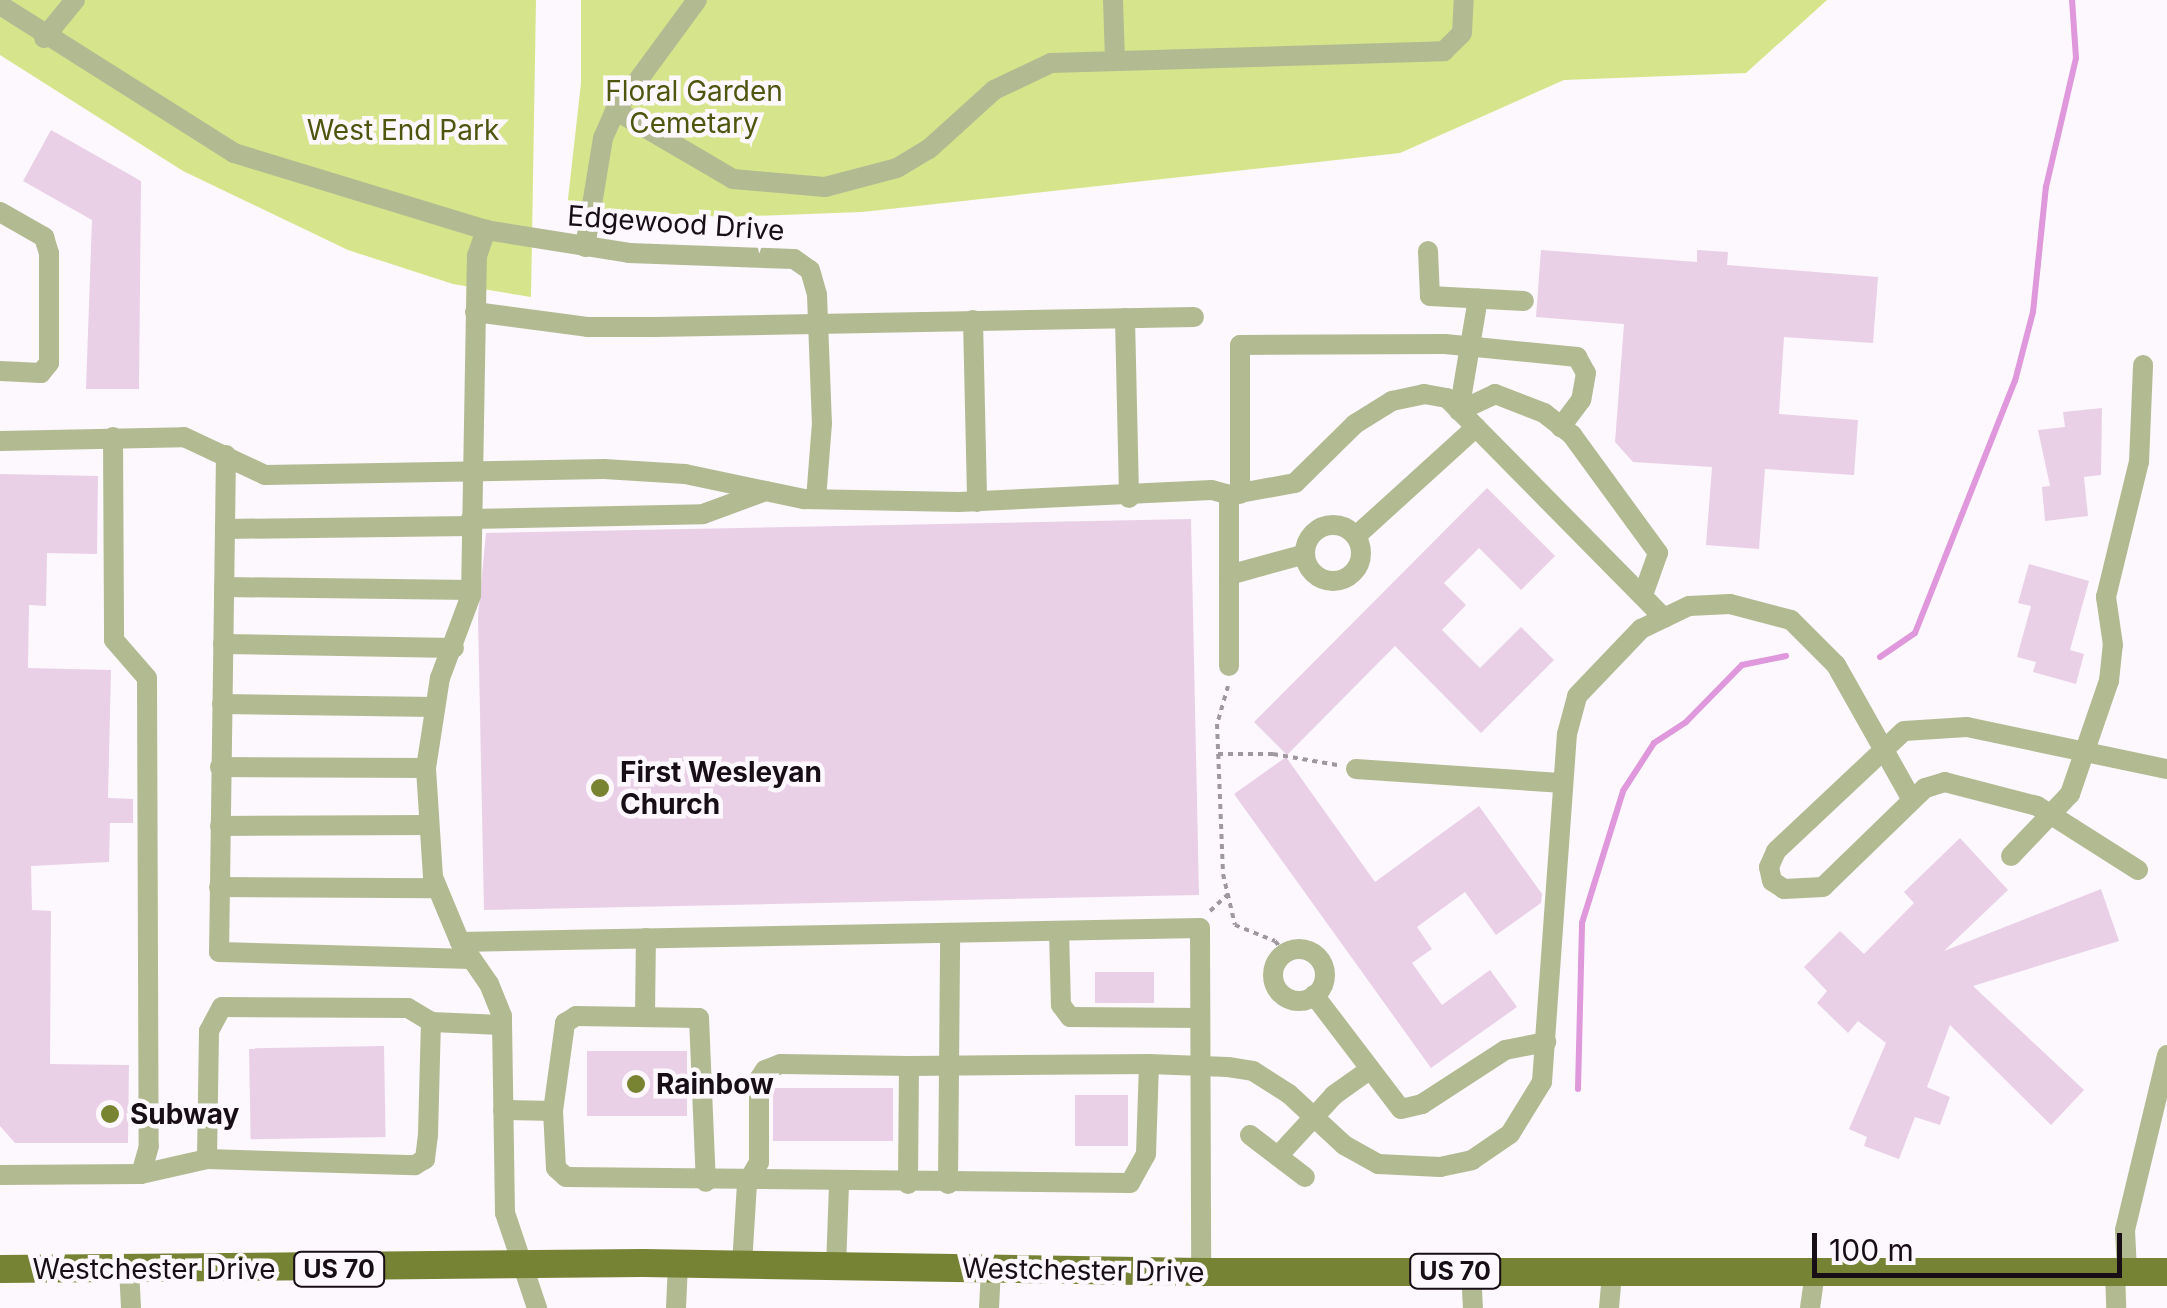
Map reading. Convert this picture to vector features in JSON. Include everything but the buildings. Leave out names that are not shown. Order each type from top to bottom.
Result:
[{"type":"main road","name":"Westchester Drive","points":[[0,1268],[520,1269],[678,1264],[1201,1272],[2167,1272]]},
{"type":"street","points":[[44,38],[75,0]]},
{"type":"street","points":[[586,247],[603,138],[616,110],[696,0]]},
{"type":"street","points":[[1113,0],[1115,59]]},
{"type":"street","points":[[616,110],[733,180],[825,188],[897,168],[1022,74],[1051,63],[1444,51],[1462,33],[1464,0]]},
{"type":"street","name":"Edgewood Drive","points":[[0,5],[44,38],[234,153],[486,230],[629,252],[794,259],[810,270],[818,324],[822,423],[816,499]]},
{"type":"street","points":[[0,212],[44,237],[49,362],[41,373],[0,371]]},
{"type":"street","points":[[486,230],[477,256],[471,590],[435,708],[426,768],[428,826],[436,888],[466,950],[489,984],[502,1026],[505,1213],[520,1269],[537,1308]]},
{"type":"street","points":[[1428,251],[1430,296],[1524,301]]},
{"type":"street","points":[[1459,410],[1478,298]]},
{"type":"street","points":[[475,312],[586,326],[1194,318]]},
{"type":"street","points":[[1125,318],[1130,498]]},
{"type":"street","points":[[973,320],[977,502]]},
{"type":"street","points":[[1229,666],[1229,575],[1240,345],[1472,347],[1584,362],[1582,400],[1561,427]]},
{"type":"street","points":[[2011,856],[2052,815],[2077,782],[2109,681],[2114,645],[2106,597],[2139,462],[2144,366]]},
{"type":"street","points":[[0,441],[184,436],[265,474],[685,474],[816,499],[977,502],[1130,498],[1212,490],[1234,495],[1295,483],[1355,424],[1392,401],[1424,394],[1446,398],[1459,410],[1664,618]]},
{"type":"street","points":[[1459,410],[1495,394],[1561,427],[1658,553],[1643,595]]},
{"type":"street","points":[[1356,536],[1476,427]]},
{"type":"street","points":[[114,438],[114,640],[147,678],[149,1146],[142,1174]]},
{"type":"street","points":[[226,455],[219,952],[227,956],[466,950],[646,938],[1200,928],[1201,1272]]},
{"type":"street","points":[[225,530],[703,514],[766,490]]},
{"type":"street","points":[[1324,526],[1341,526],[1356,536],[1361,554],[1346,578],[1319,577],[1305,554],[1310,537],[1324,526]]},
{"type":"street","points":[[1229,575],[1305,554]]},
{"type":"street","points":[[224,586],[471,590]]},
{"type":"street","points":[[742,1265],[746,1183],[759,1162],[759,1079],[765,1070],[781,1064],[1149,1064],[1253,1071],[1378,1164],[1440,1168],[1472,1160],[1510,1134],[1529,1109],[1542,1082],[1560,783],[1578,696],[1610,656],[1664,618],[1689,606],[1730,604],[1791,620],[1836,665],[1912,800]]},
{"type":"street","points":[[223,644],[454,648]]},
{"type":"street","points":[[222,704],[435,708]]},
{"type":"street","points":[[2138,870],[2018,798],[1945,782],[1912,800],[1823,887],[1802,893],[1772,881],[1776,851],[1904,731],[1967,727],[2167,770]]},
{"type":"street","points":[[220,767],[426,768]]},
{"type":"street","points":[[1356,769],[1560,783]]},
{"type":"street","points":[[220,826],[428,826]]},
{"type":"street","points":[[219,887],[436,888]]},
{"type":"street","points":[[1059,931],[1061,1005],[1070,1016],[1200,1018]]},
{"type":"street","points":[[948,1184],[950,933]]},
{"type":"street","points":[[644,1015],[646,938]]},
{"type":"street","points":[[1310,951],[1322,964],[1324,981],[1314,996],[1291,999],[1278,989],[1273,974],[1285,953],[1310,951]]},
{"type":"street","points":[[1314,996],[1390,1102],[1410,1109],[1504,1050],[1546,1042]]},
{"type":"street","points":[[207,1159],[208,1031],[222,1007],[408,1008],[431,1022],[502,1026]]},
{"type":"street","points":[[706,1182],[700,1018],[576,1016],[565,1023],[554,1111],[559,1175],[706,1182],[746,1183],[1130,1183],[1146,1154],[1149,1064]]},
{"type":"street","points":[[0,1176],[142,1174],[207,1159],[415,1165],[425,1159],[428,1135],[431,1022]]},
{"type":"street","points":[[2116,1308],[2125,1230],[2167,1055]]},
{"type":"street","points":[[908,1184],[909,1066]]},
{"type":"street","points":[[1278,1156],[1312,1118],[1369,1070]]},
{"type":"street","points":[[503,1110],[554,1111]]},
{"type":"street","points":[[1250,1135],[1305,1177]]},
{"type":"street","points":[[836,1267],[839,1184]]},
{"type":"street","points":[[676,1308],[678,1264]]},
{"type":"street","points":[[128,1268],[130,1308]]},
{"type":"street","points":[[989,1308],[991,1269]]},
{"type":"street","points":[[1609,1308],[1612,1271]]},
{"type":"street","points":[[1471,1272],[1473,1308]]},
{"type":"street","points":[[1810,1308],[1815,1272]]},
{"type":"path","points":[[1229,666],[1217,754],[1226,829],[1223,874],[1234,925],[1275,941],[1285,953]]},
{"type":"path","points":[[1217,754],[1273,754],[1356,769]]},
{"type":"green space","name":"West End Park","points":[[0,0],[536,0],[531,297],[453,284],[348,250],[183,171],[0,55]]},
{"type":"green space","name":"Floral Garden Cemetary","points":[[581,0],[1827,0],[1746,73],[1564,80],[1400,153],[862,212],[725,217],[567,208],[581,83]]},
{"type":"waterway","points":[[1880,657],[1915,633],[2015,381],[2033,312],[2046,187],[2076,58],[2072,0]]},
{"type":"waterway","points":[[1578,1089],[1582,923],[1623,791],[1654,743],[1686,722],[1742,665],[1786,656]]},
{"type":"place","name":"First Wesleyan Church","points":[[600,788]]},
{"type":"place","name":"Rainbow","points":[[636,1084]]},
{"type":"place","name":"Subway","points":[[110,1114]]}]
